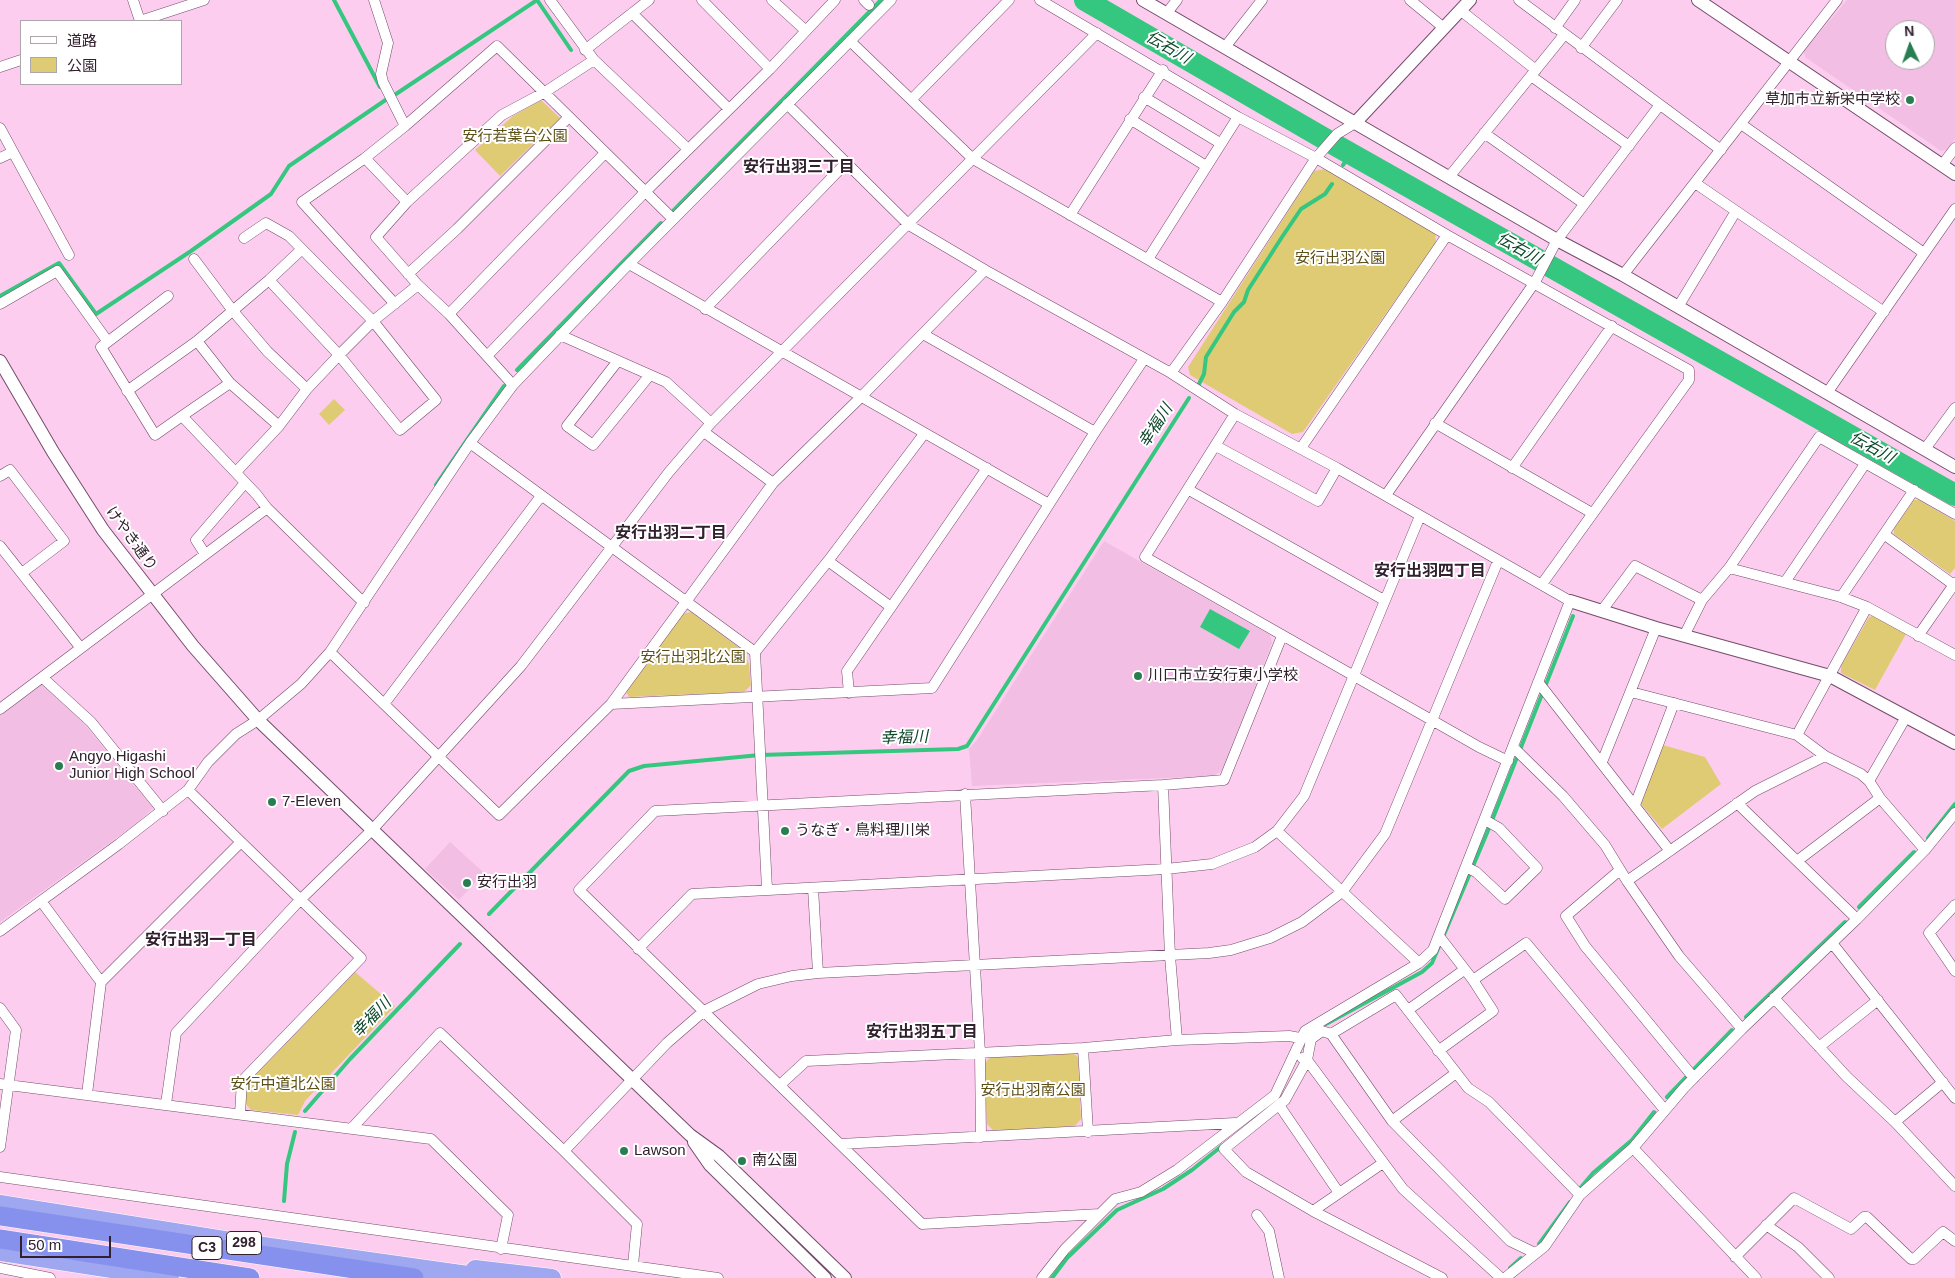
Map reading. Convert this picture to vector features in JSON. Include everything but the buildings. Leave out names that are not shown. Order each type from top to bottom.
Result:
[{"type":"highway","name":"298","points":[[0,1204],[249,1244],[488,1278]]},
{"type":"highway","name":"C3","points":[[0,1216],[414,1278]]},
{"type":"highway","name":"C3","points":[[0,1239],[250,1278]]},
{"type":"highway","points":[[249,1244],[552,1278]]},
{"type":"highway","points":[[0,1252],[170,1278]]},
{"type":"street","points":[[133,0],[140,20]]},
{"type":"street","points":[[143,20],[204,0]]},
{"type":"street","points":[[374,0],[388,43],[381,74],[383,82],[406,126]]},
{"type":"street","points":[[550,0],[594,60],[688,149]]},
{"type":"street","points":[[585,50],[649,0]]},
{"type":"street","points":[[702,0],[770,69]]},
{"type":"street","points":[[772,0],[805,30]]},
{"type":"street","points":[[487,356],[645,192],[770,69],[835,0]]},
{"type":"street","points":[[0,931],[163,811],[188,790],[208,762],[236,734],[258,720],[301,684],[330,652],[470,443],[514,385],[673,219],[891,0]]},
{"type":"street","points":[[912,100],[1009,0]]},
{"type":"street","points":[[1040,0],[1162,70],[1238,117],[1317,158],[1448,235],[1535,282],[1689,370],[1689,380],[1542,584]]},
{"type":"street","points":[[1143,0],[1557,241],[1623,275],[1955,467]]},
{"type":"street","points":[[1166,14],[1177,0]]},
{"type":"street","points":[[1225,47],[1262,0]]},
{"type":"street","points":[[1410,0],[1444,28]]},
{"type":"street","points":[[1172,374],[1317,158],[1337,134],[1355,124],[1470,0]]},
{"type":"street","points":[[1519,0],[1659,106],[1721,150]]},
{"type":"street","points":[[1556,28],[1575,0]]},
{"type":"street","points":[[1581,48],[1617,0]]},
{"type":"street","points":[[1698,0],[1955,174]]},
{"type":"street","points":[[1623,275],[1837,0]]},
{"type":"street","points":[[1460,10],[1533,73],[1629,146]]},
{"type":"street","points":[[632,13],[729,109]]},
{"type":"street","points":[[166,1104],[176,1033],[300,900],[372,830],[521,666],[669,472],[711,423],[1098,33]]},
{"type":"street","points":[[1449,177],[1564,35]]},
{"type":"street","points":[[850,41],[973,159],[1222,302]]},
{"type":"street","points":[[395,304],[302,202],[365,158],[406,126],[497,46],[673,219]]},
{"type":"street","points":[[0,67],[20,60]]},
{"type":"street","points":[[514,385],[449,314],[418,285],[376,237],[407,202],[502,115],[545,92],[594,60]]},
{"type":"street","points":[[1070,215],[1162,70]]},
{"type":"street","points":[[1144,97],[1220,143]]},
{"type":"street","points":[[787,104],[909,225],[985,270],[1172,374],[1235,414],[1386,495],[1498,561],[1570,600],[1603,609],[1656,628],[1830,676],[1955,743]]},
{"type":"street","points":[[1386,495],[1535,282],[1557,241],[1583,203],[1659,106]]},
{"type":"street","points":[[408,274],[457,229],[569,117]]},
{"type":"street","points":[[1148,259],[1238,117]]},
{"type":"street","points":[[1130,119],[1206,166]]},
{"type":"street","points":[[1741,124],[1924,254]]},
{"type":"street","points":[[0,128],[69,255]]},
{"type":"street","points":[[1484,133],[1583,203]]},
{"type":"street","points":[[1942,165],[1955,148]]},
{"type":"street","points":[[0,158],[13,152]]},
{"type":"street","points":[[449,314],[605,153]]},
{"type":"street","points":[[365,158],[407,202]]},
{"type":"street","points":[[705,309],[846,164]]},
{"type":"street","points":[[1695,183],[1884,312]]},
{"type":"street","points":[[1827,393],[1955,209]]},
{"type":"street","points":[[1678,307],[1736,211]]},
{"type":"street","points":[[244,238],[266,223],[289,236],[374,321],[436,400],[400,430],[339,356],[269,280]]},
{"type":"street","points":[[1301,448],[1448,235]]},
{"type":"street","points":[[127,391],[197,341],[269,280],[301,250]]},
{"type":"street","points":[[194,260],[267,351],[307,389]]},
{"type":"street","points":[[629,264],[1049,504]]},
{"type":"street","points":[[330,652],[499,815],[611,704],[772,483],[861,397],[985,270]]},
{"type":"street","points":[[0,304],[57,271],[108,342]]},
{"type":"street","points":[[236,472],[279,426],[307,389],[339,356],[374,321],[418,285]]},
{"type":"street","points":[[168,296],[101,346],[155,435],[230,382]]},
{"type":"street","points":[[1512,468],[1612,326]]},
{"type":"street","points":[[923,334],[1095,432]]},
{"type":"street","points":[[560,335],[617,362],[666,382],[711,423]]},
{"type":"street","points":[[197,341],[230,382],[279,426]]},
{"type":"street","points":[[611,704],[932,688],[1095,432],[1144,359]]},
{"type":"street","name":"けやき通り","points":[[0,361],[53,452],[103,530],[151,594],[258,720],[690,1135]]},
{"type":"street","points":[[617,362],[567,426],[593,445],[649,376]]},
{"type":"street","points":[[1925,449],[1955,408]]},
{"type":"street","points":[[1235,414],[1145,558],[1508,761]]},
{"type":"street","points":[[182,416],[236,472],[267,508],[364,603]]},
{"type":"street","points":[[1435,423],[1592,513]]},
{"type":"street","points":[[704,432],[772,483]]},
{"type":"street","points":[[767,889],[755,652],[828,561],[924,434]]},
{"type":"street","points":[[1684,636],[1702,600],[1729,568],[1819,438],[1955,514]]},
{"type":"street","points":[[470,443],[612,546],[684,602],[755,652]]},
{"type":"street","points":[[1216,446],[1318,501],[1337,468]]},
{"type":"street","points":[[1785,582],[1865,464]]},
{"type":"street","points":[[849,693],[847,671],[987,468]]},
{"type":"street","points":[[0,476],[10,470],[64,541],[22,573]]},
{"type":"street","points":[[205,554],[196,540],[245,483]]},
{"type":"street","points":[[1189,490],[1384,600]]},
{"type":"street","points":[[1841,597],[1914,490]]},
{"type":"street","points":[[384,704],[541,496]]},
{"type":"street","points":[[0,709],[267,508]]},
{"type":"street","points":[[638,949],[692,894],[1166,869],[1212,864],[1255,847],[1277,831],[1304,796],[1420,516]]},
{"type":"street","points":[[1885,535],[1954,584],[1918,636]]},
{"type":"street","points":[[0,546],[80,647]]},
{"type":"street","points":[[828,561],[891,607]]},
{"type":"street","points":[[564,1151],[667,1043],[704,1011],[758,984],[792,976],[818,973],[1170,956],[1231,950],[1270,938],[1302,922],[1342,892],[1384,834],[1498,561]]},
{"type":"street","points":[[1603,609],[1634,566],[1702,600]]},
{"type":"street","points":[[1729,568],[1841,597],[1867,607],[1955,655]]},
{"type":"street","points":[[1042,1278],[1065,1248],[1115,1199],[1141,1192],[1177,1170],[1235,1123],[1275,1095],[1295,1055],[1300,1038],[1305,1031],[1420,963],[1433,950],[1570,600]]},
{"type":"street","points":[[1796,736],[1867,607]]},
{"type":"street","points":[[1602,762],[1656,628]]},
{"type":"street","points":[[1100,1214],[922,1224],[781,1084],[638,949],[579,890],[655,811],[1163,785],[1224,780],[1282,636]]},
{"type":"street","points":[[43,678],[90,722],[163,811]]},
{"type":"street","points":[[1538,682],[1670,851]]},
{"type":"street","points":[[1631,692],[1796,736],[1825,756],[1861,774],[1869,781],[1880,798],[1925,850]]},
{"type":"street","points":[[1635,805],[1674,703]]},
{"type":"street","points":[[1869,781],[1906,717]]},
{"type":"street","points":[[1513,748],[1563,796],[1604,845],[1680,956],[1742,1029]]},
{"type":"street","points":[[1627,881],[1755,791],[1825,756]]},
{"type":"street","points":[[1163,785],[1170,956],[1177,1040]]},
{"type":"street","points":[[188,790],[361,958],[242,1081],[240,1114]]},
{"type":"street","points":[[965,794],[980,1053],[981,1138]]},
{"type":"street","points":[[1797,861],[1880,798]]},
{"type":"street","points":[[1737,803],[1857,919]]},
{"type":"street","points":[[1505,1278],[1544,1246],[1580,1196],[1633,1148],[1664,1109],[1742,1029],[1857,919],[1925,850],[1955,813]]},
{"type":"street","points":[[1466,867],[1476,872],[1505,899],[1537,868],[1499,828],[1485,820]]},
{"type":"street","points":[[1277,831],[1420,963]]},
{"type":"street","points":[[87,1094],[101,982],[241,842]]},
{"type":"street","points":[[1620,870],[1566,916],[1585,946],[1694,1078]]},
{"type":"street","points":[[813,888],[818,973]]},
{"type":"street","points":[[41,901],[101,982]]},
{"type":"street","points":[[1954,967],[1929,933],[1955,905]]},
{"type":"street","points":[[1438,1051],[1493,1011],[1473,980],[1439,936]]},
{"type":"street","points":[[1473,980],[1526,943],[1664,1109]]},
{"type":"street","points":[[1832,943],[1955,1098]]},
{"type":"street","points":[[1408,1010],[1464,970]]},
{"type":"street","points":[[1331,1034],[1396,995],[1468,1088],[1489,1102],[1580,1196]]},
{"type":"street","points":[[1774,998],[1847,1077],[1895,1122],[1955,1186]]},
{"type":"street","points":[[1819,1046],[1878,1000]]},
{"type":"street","points":[[0,1008],[16,1030],[4,1085],[0,1147]]},
{"type":"street","points":[[1442,1278],[1313,1211],[1246,1172],[1224,1149],[1285,1100],[1307,1060],[1311,1039],[1322,1031],[1331,1034],[1392,1121],[1510,1241],[1536,1253]]},
{"type":"street","points":[[352,1128],[440,1033],[564,1151],[637,1224],[633,1265]]},
{"type":"street","points":[[781,1084],[806,1061],[1083,1048],[1177,1040],[1289,1036],[1300,1038]]},
{"type":"street","points":[[1083,1048],[1088,1132]]},
{"type":"street","points":[[1295,1055],[1307,1060],[1403,1189],[1501,1278]]},
{"type":"street","points":[[1392,1121],[1456,1074]]},
{"type":"street","points":[[1895,1122],[1943,1082]]},
{"type":"street","points":[[4,1085],[431,1139],[508,1215],[502,1249]]},
{"type":"street","points":[[1279,1105],[1339,1193]]},
{"type":"street","points":[[840,1144],[1235,1123]]},
{"type":"street","points":[[690,1135],[710,1165],[819,1275]]},
{"type":"street","points":[[690,1135],[719,1156],[845,1278]]},
{"type":"street","points":[[1633,1148],[1756,1278]]},
{"type":"street","points":[[1313,1211],[1383,1163]]},
{"type":"street","points":[[0,1178],[718,1278]]},
{"type":"street","points":[[1735,1256],[1794,1198],[1851,1229],[1864,1217],[1868,1217],[1911,1259],[1914,1259],[1943,1232],[1955,1241]]},
{"type":"street","points":[[1256,1215],[1269,1231],[1279,1278]]},
{"type":"street","points":[[1766,1225],[1798,1247],[1828,1278]]},
{"type":"street","points":[[0,1268],[50,1278]]},
{"type":"shaded area","name":"草加市立新栄中学校","points":[[1847,0],[1955,0],[1955,139],[1947,150],[1941,151],[1805,57],[1804,51]]},
{"type":"shaded area","name":"川口市立安行東小学校","points":[[1104,541],[1270,635],[1272,643],[1223,770],[1213,776],[972,786],[969,749],[977,740]]},
{"type":"shaded area","points":[[1210,609],[1250,631],[1239,649],[1200,627]]},
{"type":"shaded area","name":"Angyo Higashi Junior High School","points":[[36,685],[43,685],[85,725],[153,808],[137,823],[0,922],[0,712]]},
{"type":"shaded area","points":[[450,842],[484,873],[459,900],[425,869]]},
{"type":"green space","name":"安行若葉台公園","points":[[541,100],[560,118],[500,176],[475,150],[513,116]]},
{"type":"green space","name":"安行出羽公園","points":[[1325,169],[1435,232],[1436,242],[1303,432],[1292,434],[1190,375],[1188,367],[1314,171]]},
{"type":"green space","points":[[334,399],[345,410],[329,425],[319,414]]},
{"type":"green space","points":[[1914,500],[1919,500],[1955,521],[1955,568],[1950,574],[1894,534],[1894,529]]},
{"type":"green space","name":"安行出羽北公園","points":[[691,612],[745,652],[749,664],[751,685],[744,692],[629,697],[625,690],[681,614]]},
{"type":"green space","points":[[1875,615],[1906,634],[1875,690],[1841,673],[1841,666],[1869,617]]},
{"type":"green space","points":[[1663,745],[1705,757],[1721,784],[1662,829],[1641,804]]},
{"type":"green space","name":"安行中道北公園","points":[[355,972],[395,1006],[305,1101],[298,1115],[251,1110],[245,1103],[246,1089],[249,1082]]},
{"type":"green space","name":"安行出羽南公園","points":[[1071,1052],[1078,1057],[1081,1119],[1075,1126],[994,1131],[987,1124],[984,1065],[990,1057]]},
{"type":"waterway","points":[[334,0],[380,87]]},
{"type":"waterway","points":[[537,0],[571,50]]},
{"type":"waterway","points":[[396,94],[537,0]]},
{"type":"waterway","points":[[673,211],[881,0]]},
{"type":"waterway","name":"伝右川","points":[[1085,0],[1337,146],[1955,495]]},
{"type":"waterway","points":[[0,296],[59,263],[96,314],[191,251],[271,194],[289,166],[387,99]]},
{"type":"waterway","name":"幸福川","points":[[1343,165],[1352,153]]},
{"type":"waterway","name":"幸福川","points":[[1198,386],[1204,374],[1206,357],[1234,312],[1244,302],[1248,290],[1282,237],[1301,209],[1325,194],[1332,184]]},
{"type":"waterway","points":[[517,370],[661,223]]},
{"type":"waterway","points":[[436,485],[504,386]]},
{"type":"waterway","name":"幸福川","points":[[489,914],[629,771],[644,766],[760,755],[958,749],[967,746],[1189,398]]},
{"type":"waterway","points":[[1326,1024],[1422,972],[1432,963],[1487,833],[1573,616]]},
{"type":"waterway","points":[[1928,838],[1955,804]]},
{"type":"waterway","points":[[1859,907],[1914,852]]},
{"type":"waterway","points":[[1746,1017],[1845,922]]},
{"type":"waterway","name":"幸福川","points":[[305,1111],[350,1059],[460,944]]},
{"type":"waterway","points":[[1667,1097],[1732,1030]]},
{"type":"waterway","points":[[1577,1192],[1593,1173],[1632,1140],[1654,1112]]},
{"type":"waterway","name":"幸福川","points":[[284,1201],[287,1164],[295,1132]]},
{"type":"waterway","points":[[1052,1278],[1067,1258],[1117,1210],[1163,1189],[1192,1170],[1223,1145]]},
{"type":"waterway","points":[[1539,1244],[1570,1202]]},
{"type":"waterway","points":[[1510,1268],[1521,1258]]},
{"type":"place","name":"草加市立新栄中学校","points":[[1910,100]]},
{"type":"place","name":"川口市立安行東小学校","points":[[1138,676]]},
{"type":"place","name":"Angyo Higashi Junior High School","points":[[59,766]]},
{"type":"place","name":"7-Eleven","points":[[272,802]]},
{"type":"place","name":"うなぎ・鳥料理川栄","points":[[785,831]]},
{"type":"place","name":"安行出羽","points":[[467,883]]},
{"type":"place","name":"Lawson","points":[[624,1151]]},
{"type":"place","name":"南公園","points":[[742,1161]]},
{"type":"district","name":"安行出羽三丁目","points":[[799,168]]},
{"type":"district","name":"安行出羽二丁目","points":[[671,534]]},
{"type":"district","name":"安行出羽四丁目","points":[[1430,572]]},
{"type":"district","name":"安行出羽一丁目","points":[[201,941]]},
{"type":"district","name":"安行出羽五丁目","points":[[922,1033]]}]
